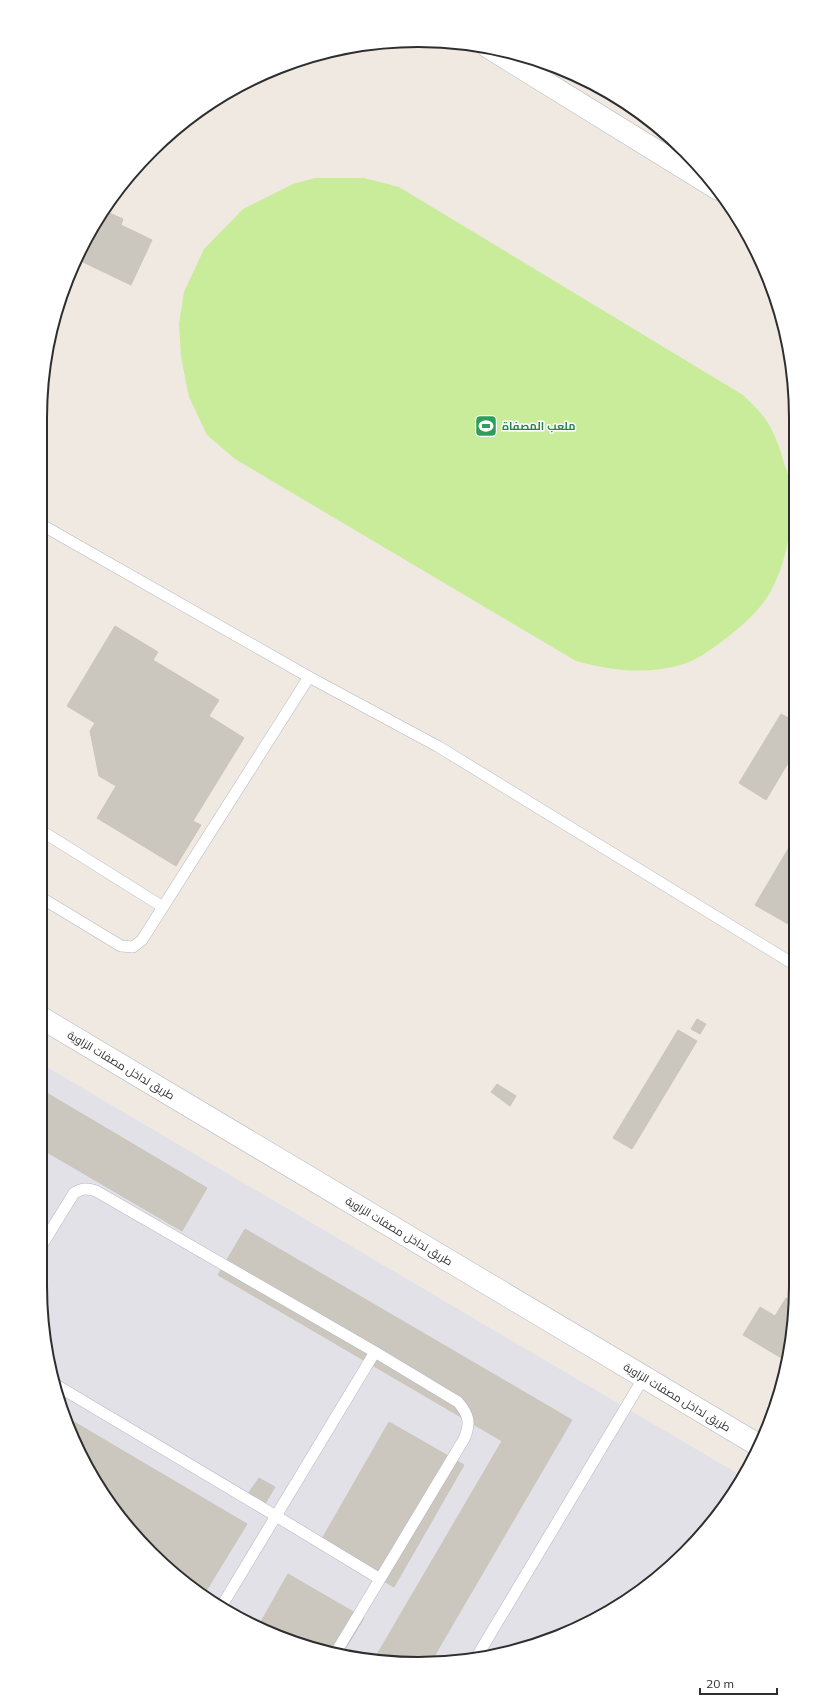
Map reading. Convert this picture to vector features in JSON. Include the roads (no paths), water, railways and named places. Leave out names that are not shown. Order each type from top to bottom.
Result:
[{"type":"street","points":[[506,58],[700,177]]},
{"type":"street","name":"طريق لداخل مصفات الزاوية","points":[[47,1021],[754,1444]]},
{"type":"lane","points":[[47,529],[309,677],[439,747],[789,961]]},
{"type":"lane","points":[[47,901],[121,946],[133,947],[142,940],[309,677]]},
{"type":"lane","points":[[47,834],[163,907]]},
{"type":"lane","points":[[47,1237],[74,1193],[81,1189],[89,1188],[375,1352],[458,1402],[465,1410],[468,1419],[468,1430],[464,1439],[339,1648]]},
{"type":"lane","points":[[224,1602],[375,1352]]},
{"type":"lane","points":[[480,1652],[644,1377]]},
{"type":"lane","points":[[62,1389],[380,1579]]},
{"type":"place","name":"ملعب المصفاة","points":[[486,426]]}]
